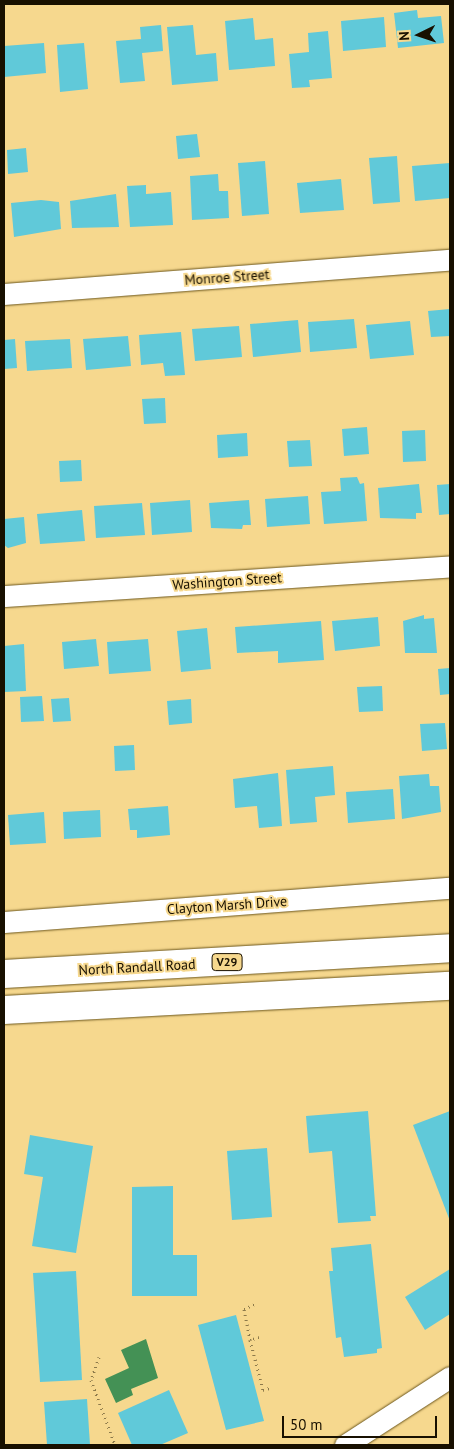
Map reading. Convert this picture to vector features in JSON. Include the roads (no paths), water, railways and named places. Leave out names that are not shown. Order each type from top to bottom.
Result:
[{"type":"main road","name":"North Randall Road","points":[[4,974],[450,948]]},
{"type":"main road","points":[[4,1010],[450,986]]},
{"type":"street","name":"Monroe Street","points":[[4,294],[450,260]]},
{"type":"street","name":"Washington Street","points":[[4,596],[450,566]]},
{"type":"street","name":"Clayton Marsh Drive","points":[[4,922],[450,888]]},
{"type":"street","points":[[345,1445],[450,1377]]}]
